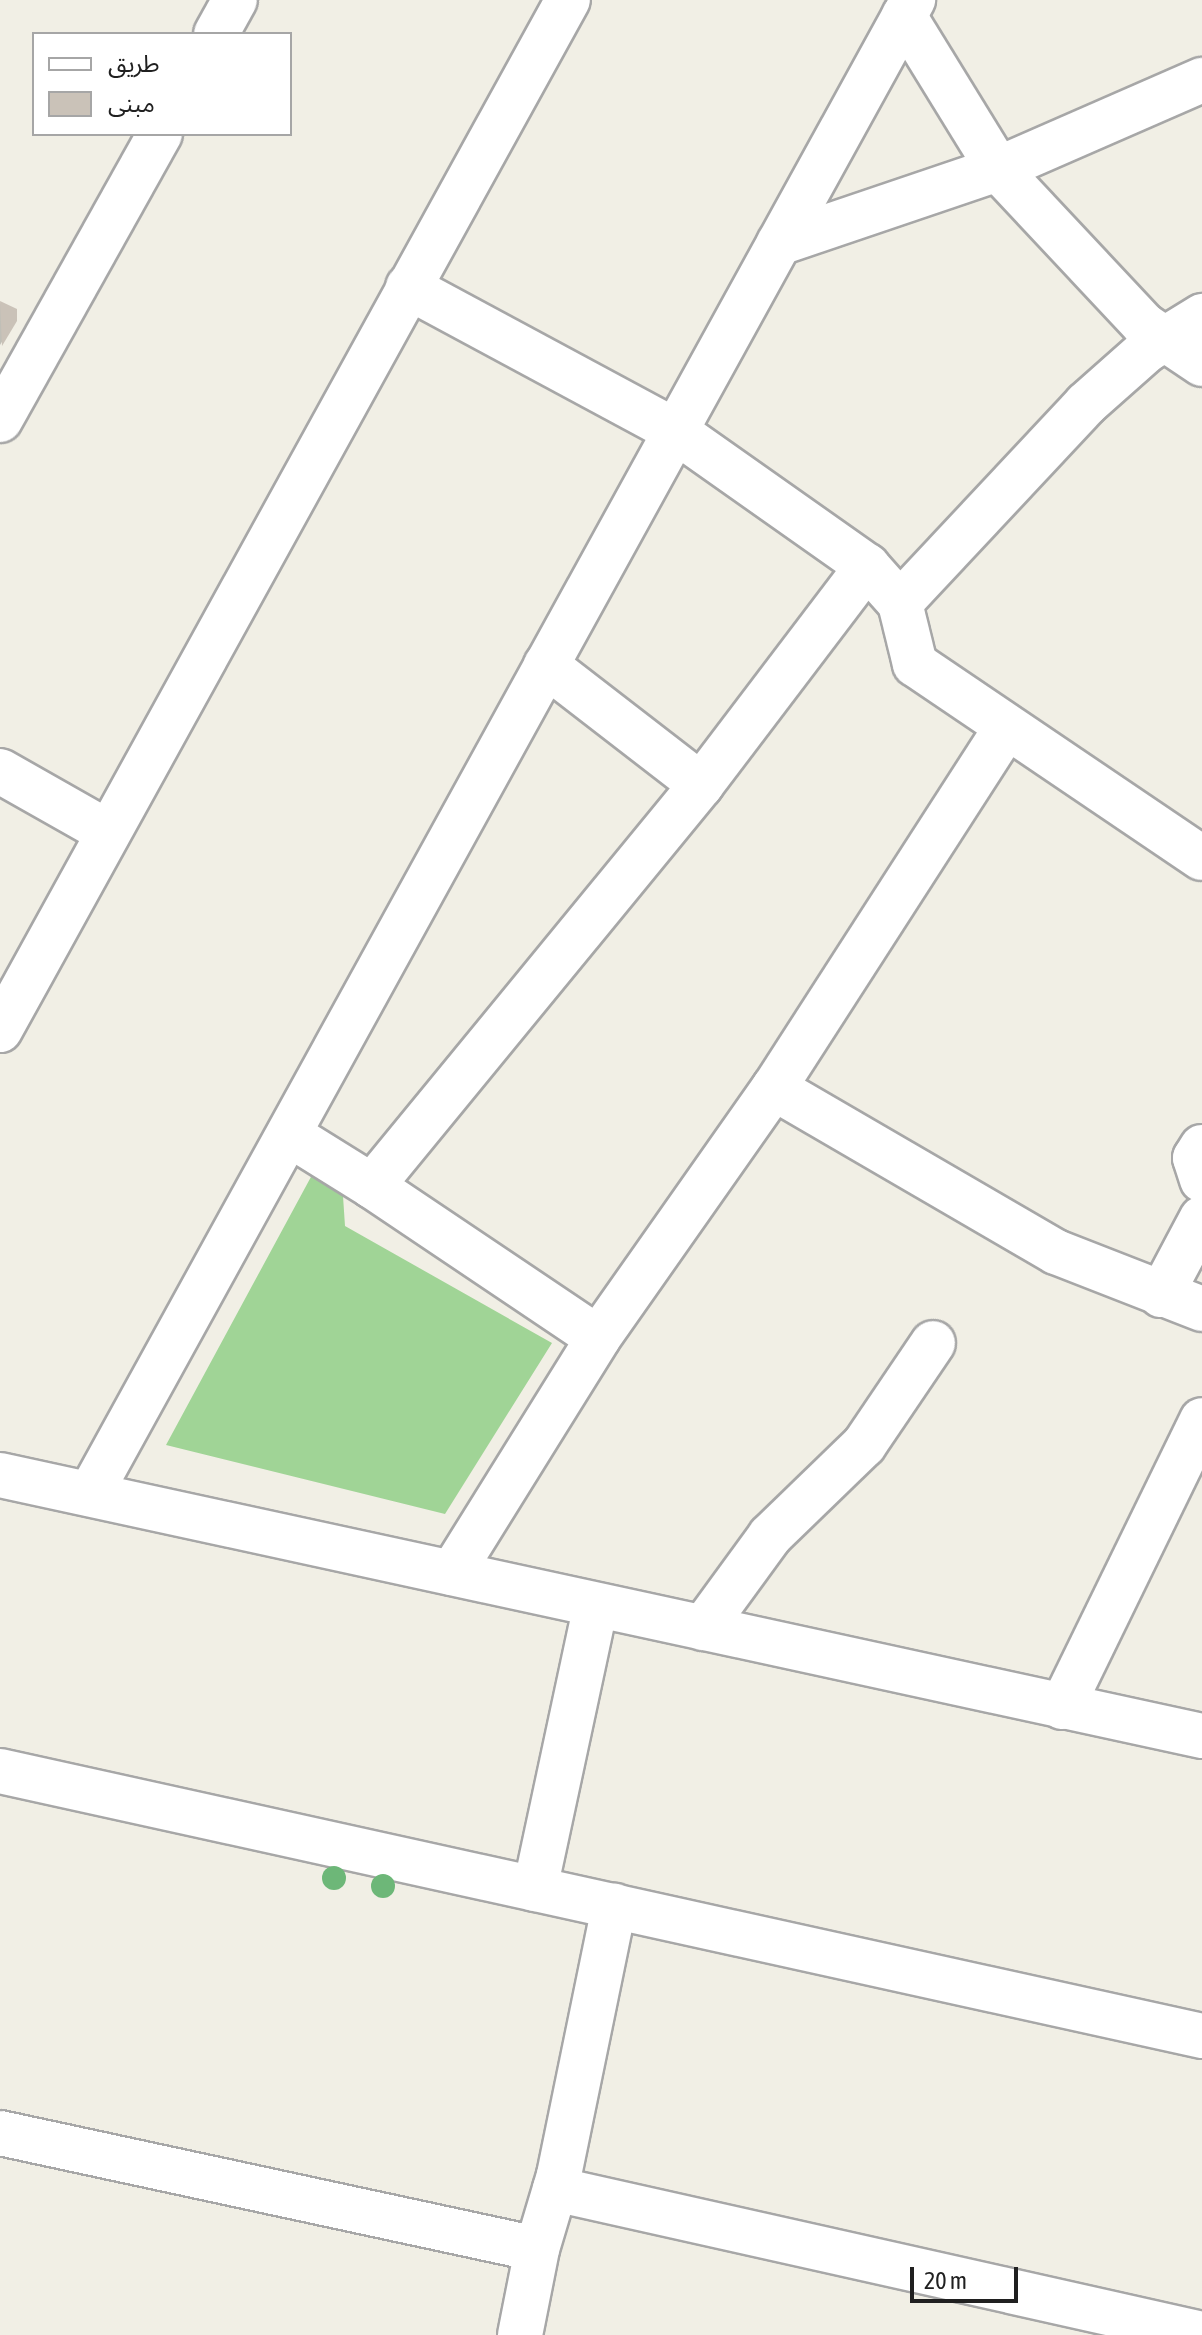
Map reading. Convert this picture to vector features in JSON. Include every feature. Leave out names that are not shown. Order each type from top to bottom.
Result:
[{"type":"street","points":[[217,32],[235,0]]},
{"type":"street","points":[[0,1030],[16,963],[108,832],[568,0]]},
{"type":"street","points":[[909,8],[998,169],[1144,325],[1202,364]]},
{"type":"street","points":[[90,1494],[909,8]]},
{"type":"street","points":[[779,243],[998,169],[1202,80]]},
{"type":"street","points":[[0,420],[159,136]]},
{"type":"street","points":[[408,287],[674,430],[867,566],[900,603],[915,664],[1202,858]]},
{"type":"street","points":[[900,603],[1086,404],[1164,339],[1202,316]]},
{"type":"street","points":[[372,1186],[701,785],[867,566]]},
{"type":"street","points":[[546,665],[701,785]]},
{"type":"street","points":[[452,1573],[598,1338],[774,1088],[1006,728]]},
{"type":"street","points":[[0,771],[108,832]]},
{"type":"street","points":[[774,1088],[1056,1252],[1202,1309]]},
{"type":"street","points":[[290,1135],[372,1186],[598,1338]]},
{"type":"street","points":[[1202,1147],[1195,1158],[1202,1180]]},
{"type":"street","points":[[1161,1295],[1202,1218]]},
{"type":"street","points":[[703,1628],[770,1536],[864,1445],[933,1343]]},
{"type":"street","points":[[1062,1707],[1202,1420]]},
{"type":"street","points":[[0,1475],[1202,1735]]},
{"type":"street","points":[[535,1889],[596,1605]]},
{"type":"street","points":[[0,1771],[1202,2036]]},
{"type":"street","points":[[520,2335],[537,2249],[555,2189],[614,1906]]},
{"type":"street","points":[[0,2133],[537,2249]]},
{"type":"street","points":[[555,2189],[1202,2334]]},
{"type":"green space","points":[[312,1175],[343,1196],[345,1226],[552,1343],[445,1514],[166,1445]]},
{"type":"building","points":[[0,301],[17,309],[17,321],[2,346]]}]
